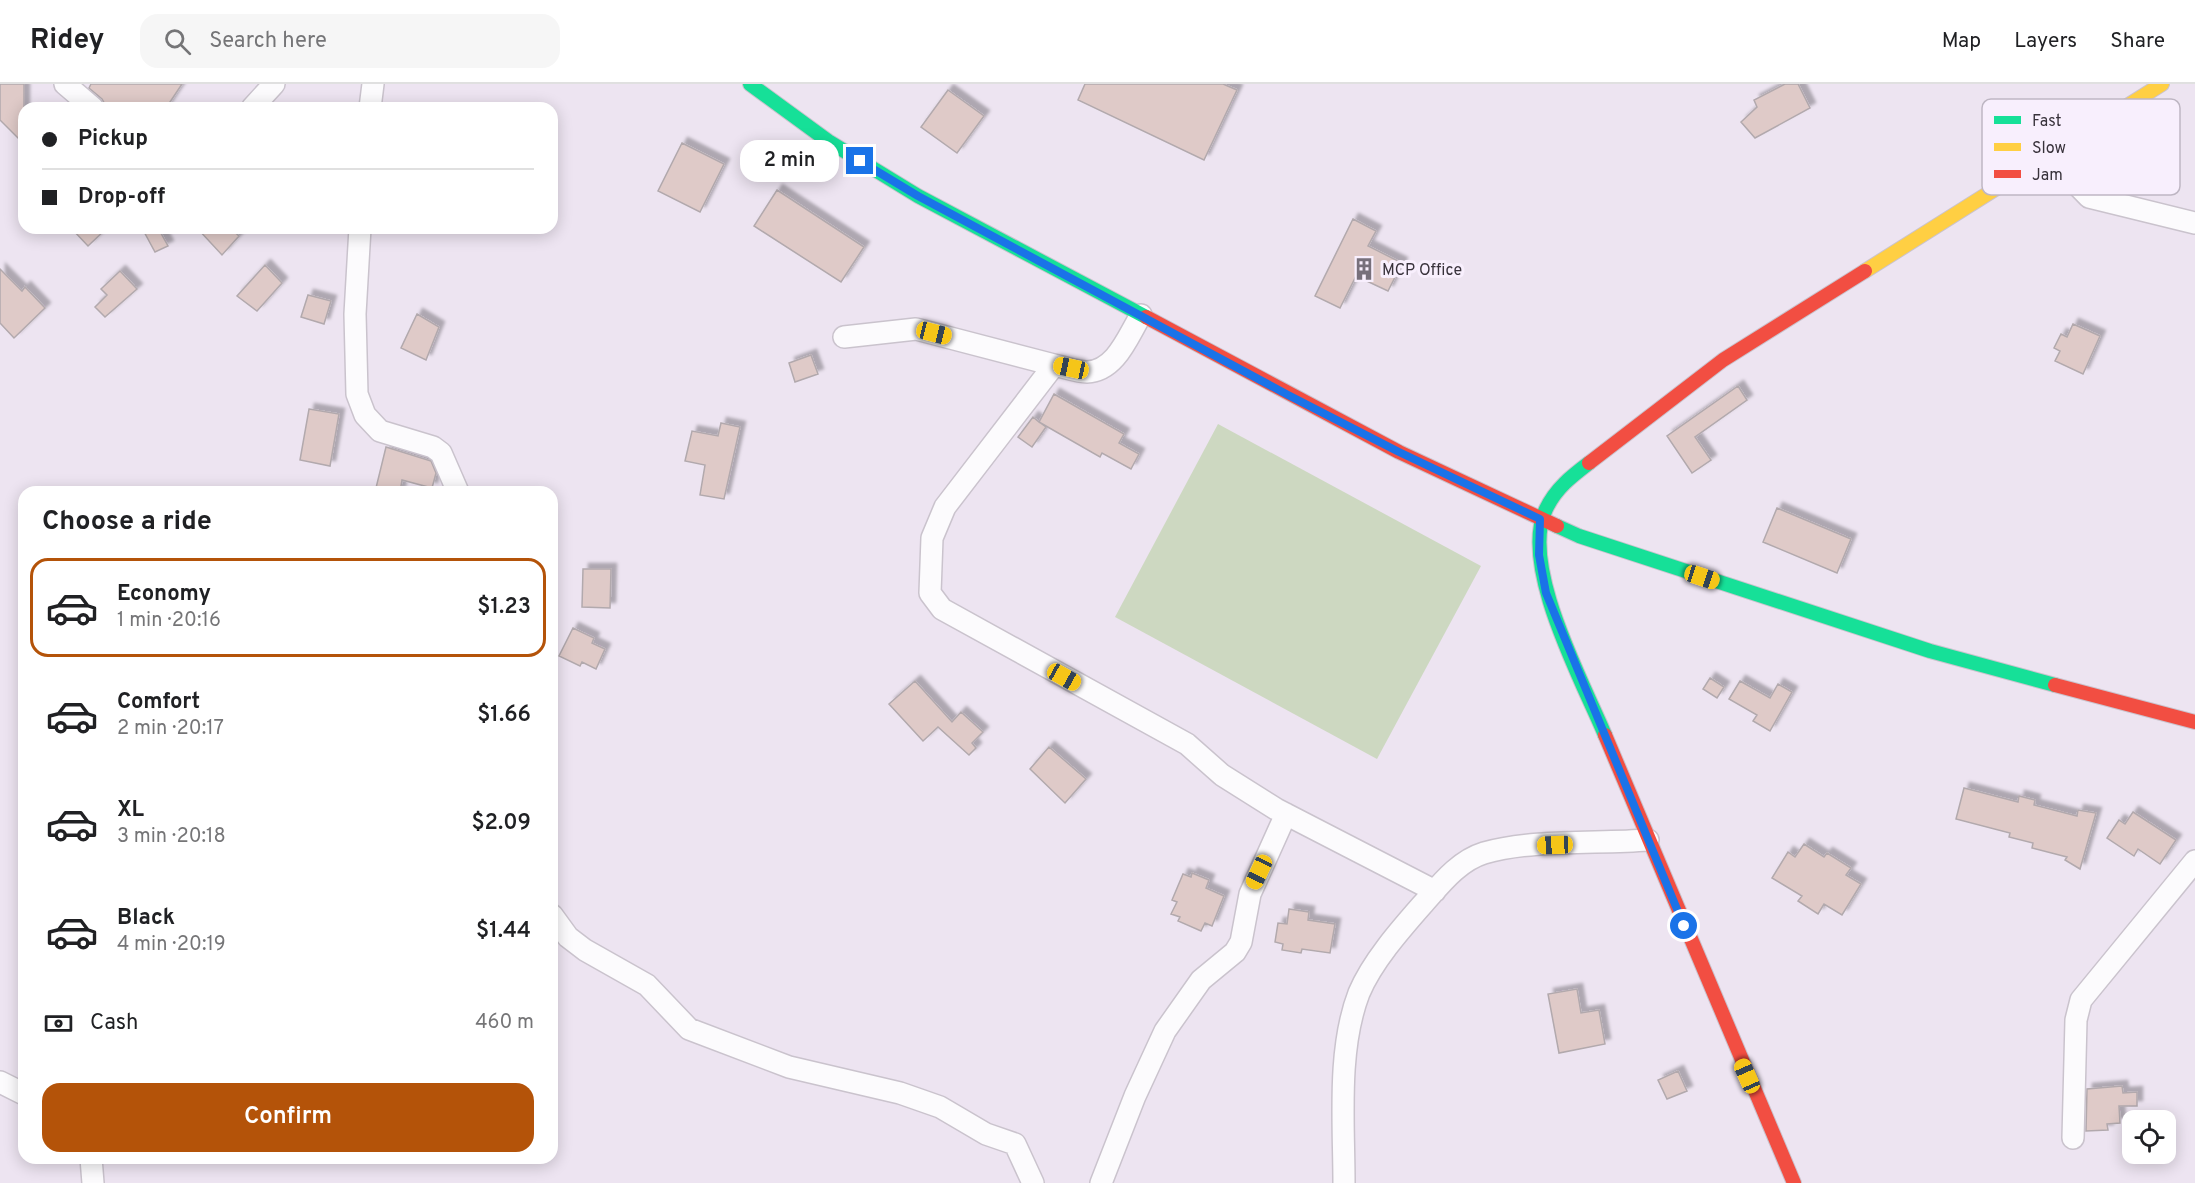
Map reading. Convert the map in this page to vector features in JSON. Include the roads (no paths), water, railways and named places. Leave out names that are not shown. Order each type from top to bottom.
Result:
[{"type":"main road","points":[[750,84],[828,141],[918,196],[1399,452],[1540,519],[1579,536],[1930,651],[2195,722]]},
{"type":"main road","points":[[2135,99],[2157,85]]},
{"type":"main road","points":[[1794,1183],[1647,840],[1546,593],[1539,555],[1540,519],[1550,499],[1563,483],[1723,360],[1985,195]]},
{"type":"street","points":[[65,84],[86,102]]},
{"type":"street","points":[[258,102],[274,84]]},
{"type":"street","points":[[371,102],[373,84]]},
{"type":"street","points":[[2087,195],[2195,223]]},
{"type":"street","points":[[360,234],[355,314],[357,394],[365,415],[380,430],[432,447],[441,453],[455,486]]},
{"type":"street","points":[[844,337],[916,329],[1088,372],[1102,368],[1115,359],[1141,315]]},
{"type":"street","points":[[1054,365],[945,507],[932,538],[930,593],[942,609],[1187,744],[1222,776],[1286,814],[1434,891]]},
{"type":"street","points":[[1101,1183],[1138,1087],[1165,1031],[1201,980],[1231,956],[1241,942],[1250,894],[1286,814]]},
{"type":"street","points":[[1344,1183],[1344,1077],[1354,1007],[1360,991],[1376,964],[1434,891],[1464,863],[1485,853],[1537,846],[1647,840]]},
{"type":"street","points":[[2073,1138],[2076,1020],[2081,1000],[2195,861]]},
{"type":"street","points":[[558,923],[568,937],[585,950],[647,985],[689,1029],[789,1067],[900,1093],[940,1107],[986,1134],[1015,1144],[1033,1183]]},
{"type":"street","points":[[0,1082],[18,1091]]},
{"type":"street","points":[[91,1164],[93,1183]]},
{"type":"place","name":"MCP Office","points":[[1364,269]]}]
